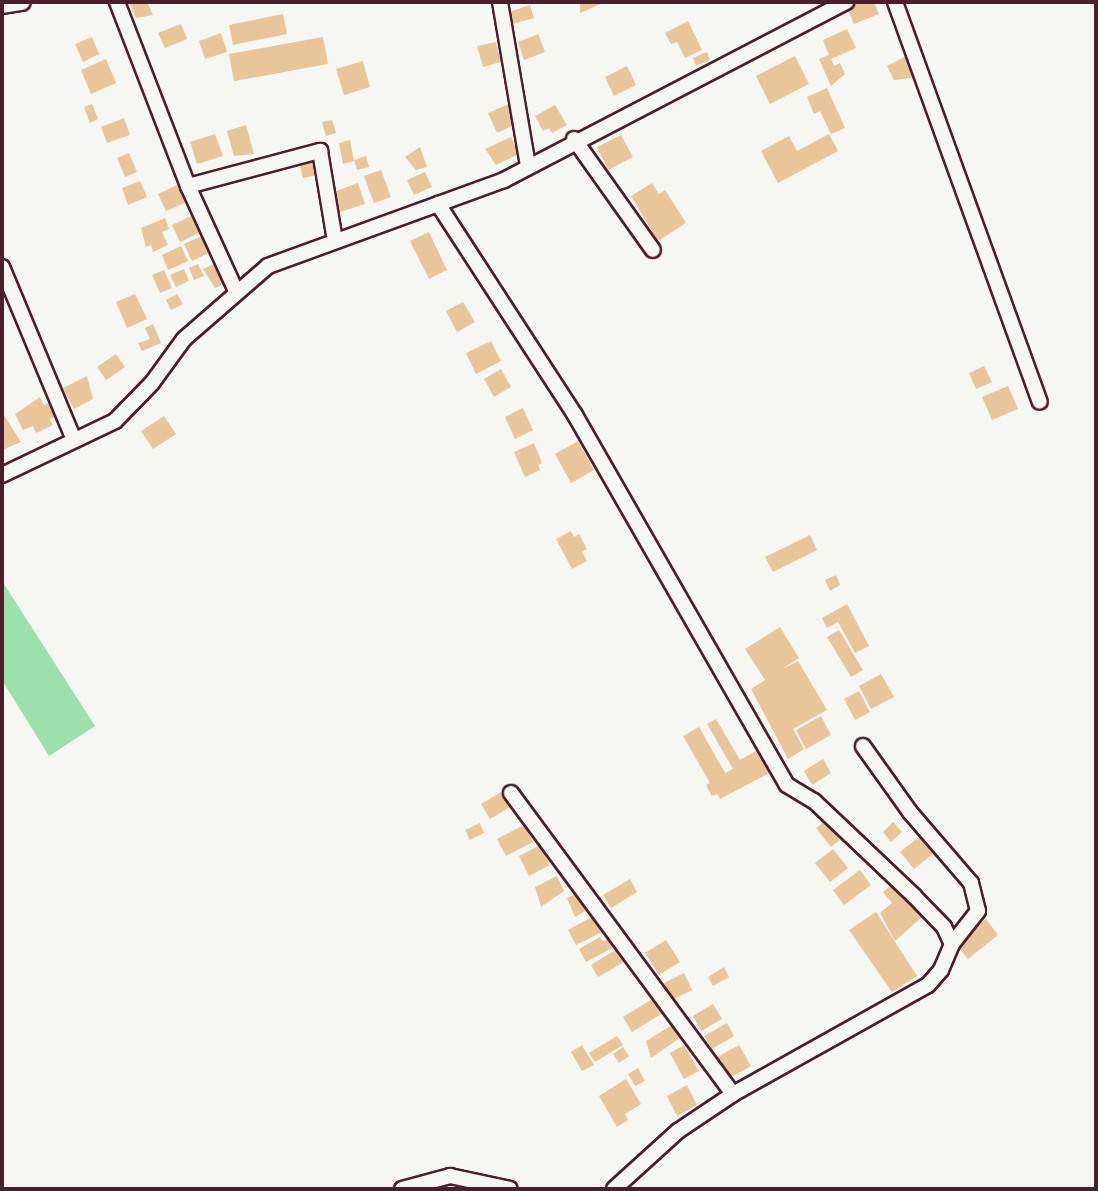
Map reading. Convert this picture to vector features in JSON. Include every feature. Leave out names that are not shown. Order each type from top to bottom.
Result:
[{"type":"street","points":[[2,5],[22,2]]},
{"type":"street","points":[[117,2],[188,186],[236,291]]},
{"type":"street","points":[[500,2],[528,166]]},
{"type":"street","points":[[2,475],[121,415],[184,339],[236,291],[268,266],[504,180],[574,139],[846,2]]},
{"type":"street","points":[[895,2],[1040,402]]},
{"type":"street","points":[[574,139],[653,250]]},
{"type":"street","points":[[188,186],[320,151],[335,241]]},
{"type":"street","points":[[438,204],[575,415],[787,785],[814,801],[915,897],[944,927],[952,944]]},
{"type":"street","points":[[2,267],[75,440]]},
{"type":"street","points":[[614,1189],[678,1131],[733,1094],[928,985],[941,970],[952,944],[978,911],[971,883],[910,812],[863,746]]},
{"type":"street","points":[[511,793],[733,1094]]},
{"type":"street","points":[[402,1189],[450,1176],[510,1189]]},
{"type":"green space","points":[[2,581],[95,726],[49,756],[2,680]]},
{"type":"building","points":[[129,2],[147,2],[153,15],[136,18]]},
{"type":"building","points":[[580,2],[605,2],[580,13]]},
{"type":"building","points":[[861,2],[874,2],[879,14],[854,24],[847,8]]},
{"type":"building","points":[[530,5],[534,18],[513,24],[509,12]]},
{"type":"building","points":[[283,14],[287,34],[233,45],[229,25]]},
{"type":"building","points":[[688,21],[702,50],[685,58],[677,42],[671,44],[665,33]]},
{"type":"building","points":[[181,24],[187,39],[165,48],[158,33]]},
{"type":"building","points":[[847,29],[856,48],[831,59],[834,66],[840,63],[845,74],[831,86],[819,59],[829,55],[823,40]]},
{"type":"building","points":[[221,33],[227,52],[205,59],[199,41]]},
{"type":"building","points":[[538,34],[545,52],[524,60],[518,42]]},
{"type":"building","points":[[92,37],[99,54],[83,62],[75,44]]},
{"type":"building","points":[[323,37],[328,64],[234,81],[229,54]]},
{"type":"building","points":[[496,42],[501,62],[483,67],[477,46]]},
{"type":"building","points":[[707,52],[710,60],[696,66],[693,58]]},
{"type":"building","points":[[908,55],[919,77],[894,80],[887,66]]},
{"type":"building","points":[[795,56],[809,84],[770,104],[756,76]]},
{"type":"building","points":[[106,59],[116,83],[91,94],[81,70]]},
{"type":"building","points":[[363,61],[370,87],[344,95],[336,69]]},
{"type":"building","points":[[627,66],[636,85],[614,96],[605,77]]},
{"type":"building","points":[[827,88],[845,128],[831,134],[820,111],[814,114],[807,97]]},
{"type":"building","points":[[92,104],[98,119],[90,123],[84,107]]},
{"type":"building","points":[[509,104],[518,123],[497,133],[488,113]]},
{"type":"building","points":[[555,105],[567,125],[552,133],[549,128],[543,131],[535,116]]},
{"type":"building","points":[[124,118],[130,135],[107,143],[101,127]]},
{"type":"building","points":[[332,120],[336,133],[326,136],[322,122]]},
{"type":"building","points":[[246,125],[254,154],[234,156],[227,131]]},
{"type":"building","points":[[215,134],[223,156],[197,164],[190,142]]},
{"type":"building","points":[[829,134],[838,151],[778,183],[761,151],[789,136],[797,151]]},
{"type":"building","points":[[621,135],[633,157],[608,170],[597,147]]},
{"type":"building","points":[[511,137],[519,154],[496,165],[485,149]]},
{"type":"building","points":[[350,140],[354,161],[343,164],[339,143]]},
{"type":"building","points":[[420,147],[427,167],[416,170],[405,157]]},
{"type":"building","points":[[129,153],[137,172],[125,177],[117,158]]},
{"type":"building","points":[[366,156],[369,167],[357,170],[354,160]]},
{"type":"building","points":[[312,158],[317,175],[303,178],[299,162]]},
{"type":"building","points":[[381,170],[391,197],[374,203],[364,176]]},
{"type":"building","points":[[425,172],[432,187],[414,195],[407,180]]},
{"type":"building","points":[[140,181],[147,197],[128,205],[122,188]]},
{"type":"building","points":[[358,183],[365,204],[340,212],[333,192]]},
{"type":"building","points":[[652,183],[659,194],[665,190],[686,223],[658,241],[631,196]]},
{"type":"building","points":[[177,185],[185,203],[166,211],[158,194]]},
{"type":"building","points":[[191,216],[199,233],[180,242],[172,225]]},
{"type":"building","points":[[165,218],[169,229],[162,232],[168,245],[153,252],[151,245],[146,247],[141,228]]},
{"type":"building","points":[[429,232],[447,270],[429,279],[410,241]]},
{"type":"building","points":[[204,235],[211,252],[192,261],[184,244]]},
{"type":"building","points":[[181,246],[188,261],[168,270],[162,255]]},
{"type":"building","points":[[198,264],[204,276],[194,280],[189,268]]},
{"type":"building","points":[[214,264],[224,284],[215,288],[203,269]]},
{"type":"building","points":[[184,269],[189,281],[176,287],[170,275]]},
{"type":"building","points":[[164,270],[172,288],[160,293],[152,275]]},
{"type":"building","points":[[135,294],[147,319],[127,328],[116,302]]},
{"type":"building","points":[[177,294],[183,304],[171,310],[166,300]]},
{"type":"building","points":[[463,302],[475,322],[457,332],[446,311]]},
{"type":"building","points":[[153,324],[161,343],[142,351],[138,343],[150,339],[145,328]]},
{"type":"building","points":[[491,341],[501,361],[476,374],[466,353]]},
{"type":"building","points":[[116,354],[125,367],[106,380],[97,367]]},
{"type":"building","points":[[984,366],[992,382],[976,389],[969,373]]},
{"type":"building","points":[[501,369],[511,387],[494,397],[484,379]]},
{"type":"building","points":[[87,376],[93,399],[74,409],[63,388]]},
{"type":"building","points":[[1008,386],[1018,409],[992,420],[982,397]]},
{"type":"building","points":[[40,397],[44,405],[50,402],[57,416],[50,419],[53,425],[36,433],[33,426],[23,430],[15,414]]},
{"type":"building","points":[[523,408],[533,430],[515,439],[505,417]]},
{"type":"building","points":[[2,412],[21,442],[2,450]]},
{"type":"building","points":[[164,416],[176,434],[153,449],[141,431]]},
{"type":"building","points":[[578,441],[594,470],[571,483],[555,454]]},
{"type":"building","points":[[534,443],[542,463],[538,465],[540,470],[525,477],[514,452]]},
{"type":"building","points":[[571,531],[574,537],[579,534],[587,549],[582,552],[587,561],[572,569],[556,539]]},
{"type":"building","points":[[810,535],[817,550],[773,572],[765,557]]},
{"type":"building","points":[[836,575],[840,585],[830,591],[825,580]]},
{"type":"building","points":[[847,604],[869,646],[855,653],[838,622],[827,628],[822,618]]},
{"type":"building","points":[[780,627],[799,658],[782,669],[798,661],[827,710],[793,729],[804,749],[788,759],[751,689],[765,680],[745,649]]},
{"type":"building","points":[[839,630],[863,670],[851,677],[827,637]]},
{"type":"building","points":[[881,674],[894,697],[871,709],[859,686]]},
{"type":"building","points":[[859,691],[870,712],[855,720],[844,699]]},
{"type":"building","points":[[821,716],[831,735],[806,749],[796,730]]},
{"type":"building","points":[[716,719],[740,760],[758,750],[771,772],[720,799],[717,794],[712,796],[706,785],[710,783],[683,736],[699,727],[725,773],[733,769],[707,724]]},
{"type":"building","points":[[823,759],[831,773],[812,785],[804,771]]},
{"type":"building","points":[[503,791],[512,806],[490,819],[481,804]]},
{"type":"building","points":[[825,821],[840,840],[831,847],[816,828]]},
{"type":"building","points":[[893,822],[902,832],[891,842],[883,832]]},
{"type":"building","points":[[480,823],[484,833],[470,840],[465,830]]},
{"type":"building","points":[[524,825],[533,842],[506,856],[497,839]]},
{"type":"building","points":[[919,837],[933,854],[914,869],[900,852]]},
{"type":"building","points":[[540,845],[550,865],[529,876],[519,856]]},
{"type":"building","points":[[833,849],[848,868],[830,882],[815,863]]},
{"type":"building","points":[[860,870],[871,885],[844,905],[833,890]]},
{"type":"building","points":[[557,876],[564,891],[541,907],[535,887]]},
{"type":"building","points":[[630,879],[637,892],[611,908],[603,895]]},
{"type":"building","points":[[894,883],[922,917],[895,941],[880,913],[892,903],[883,892]]},
{"type":"building","points":[[576,894],[589,909],[575,917],[567,898]]},
{"type":"building","points":[[876,912],[917,976],[892,992],[849,930]]},
{"type":"building","points":[[594,916],[602,932],[576,945],[568,930]]},
{"type":"building","points":[[986,919],[998,935],[968,959],[955,943]]},
{"type":"building","points":[[600,937],[603,941],[611,937],[616,946],[586,962],[579,949]]},
{"type":"building","points":[[666,940],[680,962],[659,975],[645,953]]},
{"type":"building","points":[[617,949],[624,962],[598,977],[591,965]]},
{"type":"building","points":[[724,967],[729,977],[713,986],[708,977]]},
{"type":"building","points":[[684,973],[692,990],[672,1000],[664,983]]},
{"type":"building","points":[[654,998],[663,1013],[632,1032],[623,1017]]},
{"type":"building","points":[[713,1004],[722,1019],[701,1031],[693,1016]]},
{"type":"building","points":[[727,1023],[734,1036],[712,1049],[704,1036]]},
{"type":"building","points":[[672,1025],[680,1038],[651,1058],[646,1041]]},
{"type":"building","points":[[617,1036],[623,1045],[595,1062],[589,1053]]},
{"type":"building","points":[[582,1045],[594,1065],[582,1071],[571,1052]]},
{"type":"building","points":[[684,1045],[699,1071],[684,1079],[670,1053]]},
{"type":"building","points":[[739,1045],[751,1066],[728,1079],[717,1057]]},
{"type":"building","points":[[623,1047],[629,1056],[619,1063],[613,1054]]},
{"type":"building","points":[[638,1068],[645,1081],[635,1086],[628,1074]]},
{"type":"building","points":[[626,1079],[641,1104],[625,1114],[628,1120],[617,1127],[599,1096]]},
{"type":"building","points":[[687,1085],[697,1105],[677,1116],[667,1096]]}]
